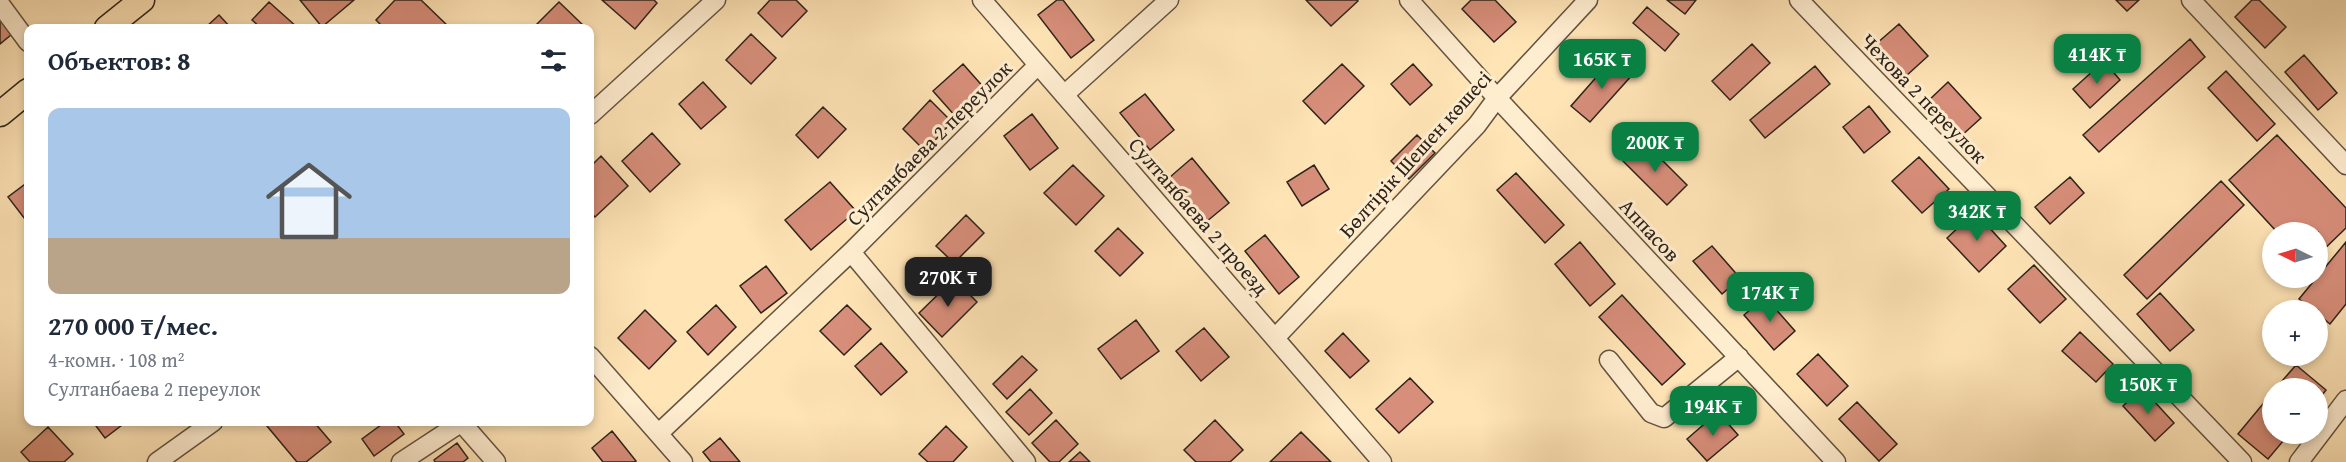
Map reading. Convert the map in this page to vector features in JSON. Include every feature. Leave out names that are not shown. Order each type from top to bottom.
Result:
[{"type":"main road","points":[[112,24],[142,0]]},
{"type":"main road","points":[[0,114],[24,94]]},
{"type":"street","points":[[594,111],[716,0]]},
{"type":"street","name":"Султанбаева 2 проезд","points":[[982,0],[1382,462]]},
{"type":"street","points":[[1064,95],[1169,0]]},
{"type":"street","name":"Аппасов","points":[[1409,0],[1497,98],[1836,462]]},
{"type":"street","name":"Бөлтірік Шешен көшесі","points":[[1275,338],[1477,125],[1497,98],[1588,0]]},
{"type":"street","name":"Чехова 2 переулок","points":[[1799,0],[2242,462]]},
{"type":"street","points":[[2191,0],[2346,165]]},
{"type":"street","points":[[0,4],[24,37]]},
{"type":"street","name":"Султанбаева 2 переулок","points":[[659,433],[852,252],[1038,64]]},
{"type":"street","name":"Султанбаева 2 переулок","points":[[852,252],[1026,462]]},
{"type":"street","points":[[1609,360],[1652,413],[1664,418],[1739,357]]},
{"type":"street","points":[[594,360],[682,462]]},
{"type":"street","points":[[2299,462],[2346,400]]},
{"type":"street","points":[[157,462],[207,426]]},
{"type":"street","points":[[401,462],[455,426]]},
{"type":"street","points":[[464,426],[496,462]]},
{"type":"building","points":[[300,0],[354,0],[326,24],[320,24]]},
{"type":"building","points":[[395,0],[421,0],[446,24],[380,24],[376,20]]},
{"type":"building","points":[[602,0],[654,0],[657,3],[635,29]]},
{"type":"building","points":[[770,0],[796,0],[807,11],[782,37],[758,13]]},
{"type":"building","points":[[1057,0],[1063,0],[1094,40],[1071,58],[1038,15]]},
{"type":"building","points":[[1306,0],[1357,0],[1358,1],[1331,26]]},
{"type":"building","points":[[1471,0],[1495,0],[1516,22],[1494,42],[1462,9]]},
{"type":"building","points":[[1667,0],[1696,0],[1685,14]]},
{"type":"building","points":[[2116,0],[2139,0],[2127,11]]},
{"type":"building","points":[[2252,0],[2259,0],[2286,27],[2265,48],[2235,17]]},
{"type":"building","points":[[269,2],[294,24],[256,24],[252,20]]},
{"type":"building","points":[[559,2],[582,24],[537,24]]},
{"type":"building","points":[[1647,7],[1679,34],[1665,51],[1633,23]]},
{"type":"building","points":[[0,10],[17,30],[0,44]]},
{"type":"building","points":[[219,15],[227,24],[209,24]]},
{"type":"building","points":[[1899,24],[1928,56],[1905,77],[1876,44]]},
{"type":"building","points":[[751,34],[776,58],[751,84],[726,60]]},
{"type":"building","points":[[2190,39],[2205,57],[2099,152],[2083,135]]},
{"type":"building","points":[[1752,44],[1770,63],[1730,100],[1712,81]]},
{"type":"building","points":[[2304,55],[2337,93],[2318,110],[2285,72]]},
{"type":"building","points":[[1614,57],[1633,74],[1590,122],[1571,106]]},
{"type":"building","points":[[2104,61],[2120,80],[2090,108],[2073,89]]},
{"type":"building","points":[[963,64],[986,90],[956,117],[933,91]]},
{"type":"building","points":[[1342,64],[1364,86],[1325,124],[1303,101]]},
{"type":"building","points":[[1413,64],[1432,85],[1410,105],[1391,84]]},
{"type":"building","points":[[1815,66],[1830,84],[1765,138],[1750,120]]},
{"type":"building","points":[[2226,71],[2275,124],[2257,141],[2208,88]]},
{"type":"building","points":[[703,82],[726,107],[701,129],[679,104]]},
{"type":"building","points":[[1948,82],[1981,118],[1960,137],[1928,101]]},
{"type":"building","points":[[1145,94],[1174,130],[1150,150],[1120,113]]},
{"type":"building","points":[[930,100],[952,122],[925,151],[903,129]]},
{"type":"building","points":[[1869,106],[1890,132],[1864,153],[1843,127]]},
{"type":"building","points":[[823,107],[846,129],[818,158],[796,135]]},
{"type":"building","points":[[1032,114],[1058,148],[1030,170],[1004,136]]},
{"type":"building","points":[[652,133],[680,164],[650,192],[622,161]]},
{"type":"building","points":[[1417,135],[1435,153],[1409,179],[1391,161]]},
{"type":"building","points":[[2277,135],[2346,208],[2346,228],[2328,245],[2328,222],[2268,222],[2229,180]]},
{"type":"building","points":[[1643,141],[1687,185],[1667,205],[1623,161]]},
{"type":"building","points":[[601,156],[628,186],[595,217],[594,216],[594,163]]},
{"type":"building","points":[[1919,157],[1949,189],[1922,213],[1892,181]]},
{"type":"building","points":[[1192,158],[1229,203],[1206,222],[1170,177]]},
{"type":"building","points":[[1073,165],[1104,196],[1076,225],[1044,193]]},
{"type":"building","points":[[1314,165],[1329,189],[1302,206],[1287,182]]},
{"type":"building","points":[[1516,173],[1564,225],[1545,243],[1497,190]]},
{"type":"building","points":[[2070,177],[2084,193],[2050,224],[2035,207]]},
{"type":"building","points":[[2221,181],[2244,205],[2147,299],[2124,275]]},
{"type":"building","points":[[830,182],[856,211],[811,250],[785,220]]},
{"type":"building","points":[[24,185],[24,218],[8,197]]},
{"type":"building","points":[[1975,212],[2006,246],[1979,272],[1947,238]]},
{"type":"building","points":[[966,215],[984,233],[954,263],[936,246]]},
{"type":"building","points":[[1118,228],[1143,253],[1120,276],[1095,251]]},
{"type":"building","points":[[1265,235],[1299,277],[1279,294],[1245,251]]},
{"type":"building","points":[[1580,242],[1615,284],[1590,306],[1555,264]]},
{"type":"building","points":[[2346,242],[2346,304],[2330,324],[2328,322],[2328,300],[2299,299],[2308,288],[2328,288],[2328,264]]},
{"type":"building","points":[[1712,246],[1740,278],[1722,294],[1693,261]]},
{"type":"building","points":[[2034,265],[2066,299],[2040,323],[2008,289]]},
{"type":"building","points":[[766,266],[787,293],[761,313],[740,286]]},
{"type":"building","points":[[954,279],[977,302],[942,337],[919,313]]},
{"type":"building","points":[[2160,293],[2194,330],[2170,351],[2137,314]]},
{"type":"building","points":[[1622,295],[1685,364],[1662,385],[1599,317]]},
{"type":"building","points":[[1765,297],[1795,331],[1774,350],[1744,315]]},
{"type":"building","points":[[716,305],[736,327],[708,355],[687,332]]},
{"type":"building","points":[[847,305],[871,329],[844,355],[820,331]]},
{"type":"building","points":[[645,310],[676,341],[649,369],[618,338]]},
{"type":"building","points":[[1136,320],[1159,351],[1121,379],[1098,349]]},
{"type":"building","points":[[1204,328],[1229,357],[1201,381],[1176,351]]},
{"type":"building","points":[[2080,332],[2113,364],[2096,382],[2062,351]]},
{"type":"building","points":[[1343,333],[1369,361],[1350,378],[1325,351]]},
{"type":"building","points":[[881,343],[907,372],[881,395],[855,366]]},
{"type":"building","points":[[1818,354],[1848,386],[1827,406],[1797,374]]},
{"type":"building","points":[[1022,356],[1037,370],[1007,399],[993,384]]},
{"type":"building","points":[[2297,366],[2312,378],[2285,378]]},
{"type":"building","points":[[1410,378],[1433,402],[1399,433],[1376,409]]},
{"type":"building","points":[[2142,388],[2174,423],[2155,441],[2123,406]]},
{"type":"building","points":[[1030,389],[1052,413],[1029,435],[1006,412]]},
{"type":"building","points":[[1857,402],[1897,444],[1879,461],[1839,419]]},
{"type":"building","points":[[2262,405],[2262,444],[2281,444],[2268,459],[2238,434]]},
{"type":"building","points":[[1718,412],[1738,435],[1707,461],[1687,439]]},
{"type":"building","points":[[1056,420],[1078,444],[1059,462],[1050,462],[1032,443]]},
{"type":"building","points":[[1215,420],[1243,450],[1230,462],[1196,462],[1184,450]]},
{"type":"building","points":[[96,426],[121,426],[105,438]]},
{"type":"building","points":[[267,426],[317,426],[331,442],[306,462],[297,462]]},
{"type":"building","points":[[380,426],[398,426],[404,434],[374,456],[362,439]]},
{"type":"building","points":[[946,426],[967,447],[953,462],[928,462],[919,454]]},
{"type":"building","points":[[48,427],[73,454],[64,462],[30,462],[21,452]]},
{"type":"building","points":[[612,431],[636,461],[603,462],[592,448]]},
{"type":"building","points":[[1301,432],[1331,462],[1270,462]]},
{"type":"building","points":[[720,438],[740,462],[711,462],[703,452]]},
{"type":"building","points":[[457,443],[468,458],[463,462],[435,462],[434,460]]},
{"type":"building","points":[[1080,452],[1090,462],[1069,462]]}]
